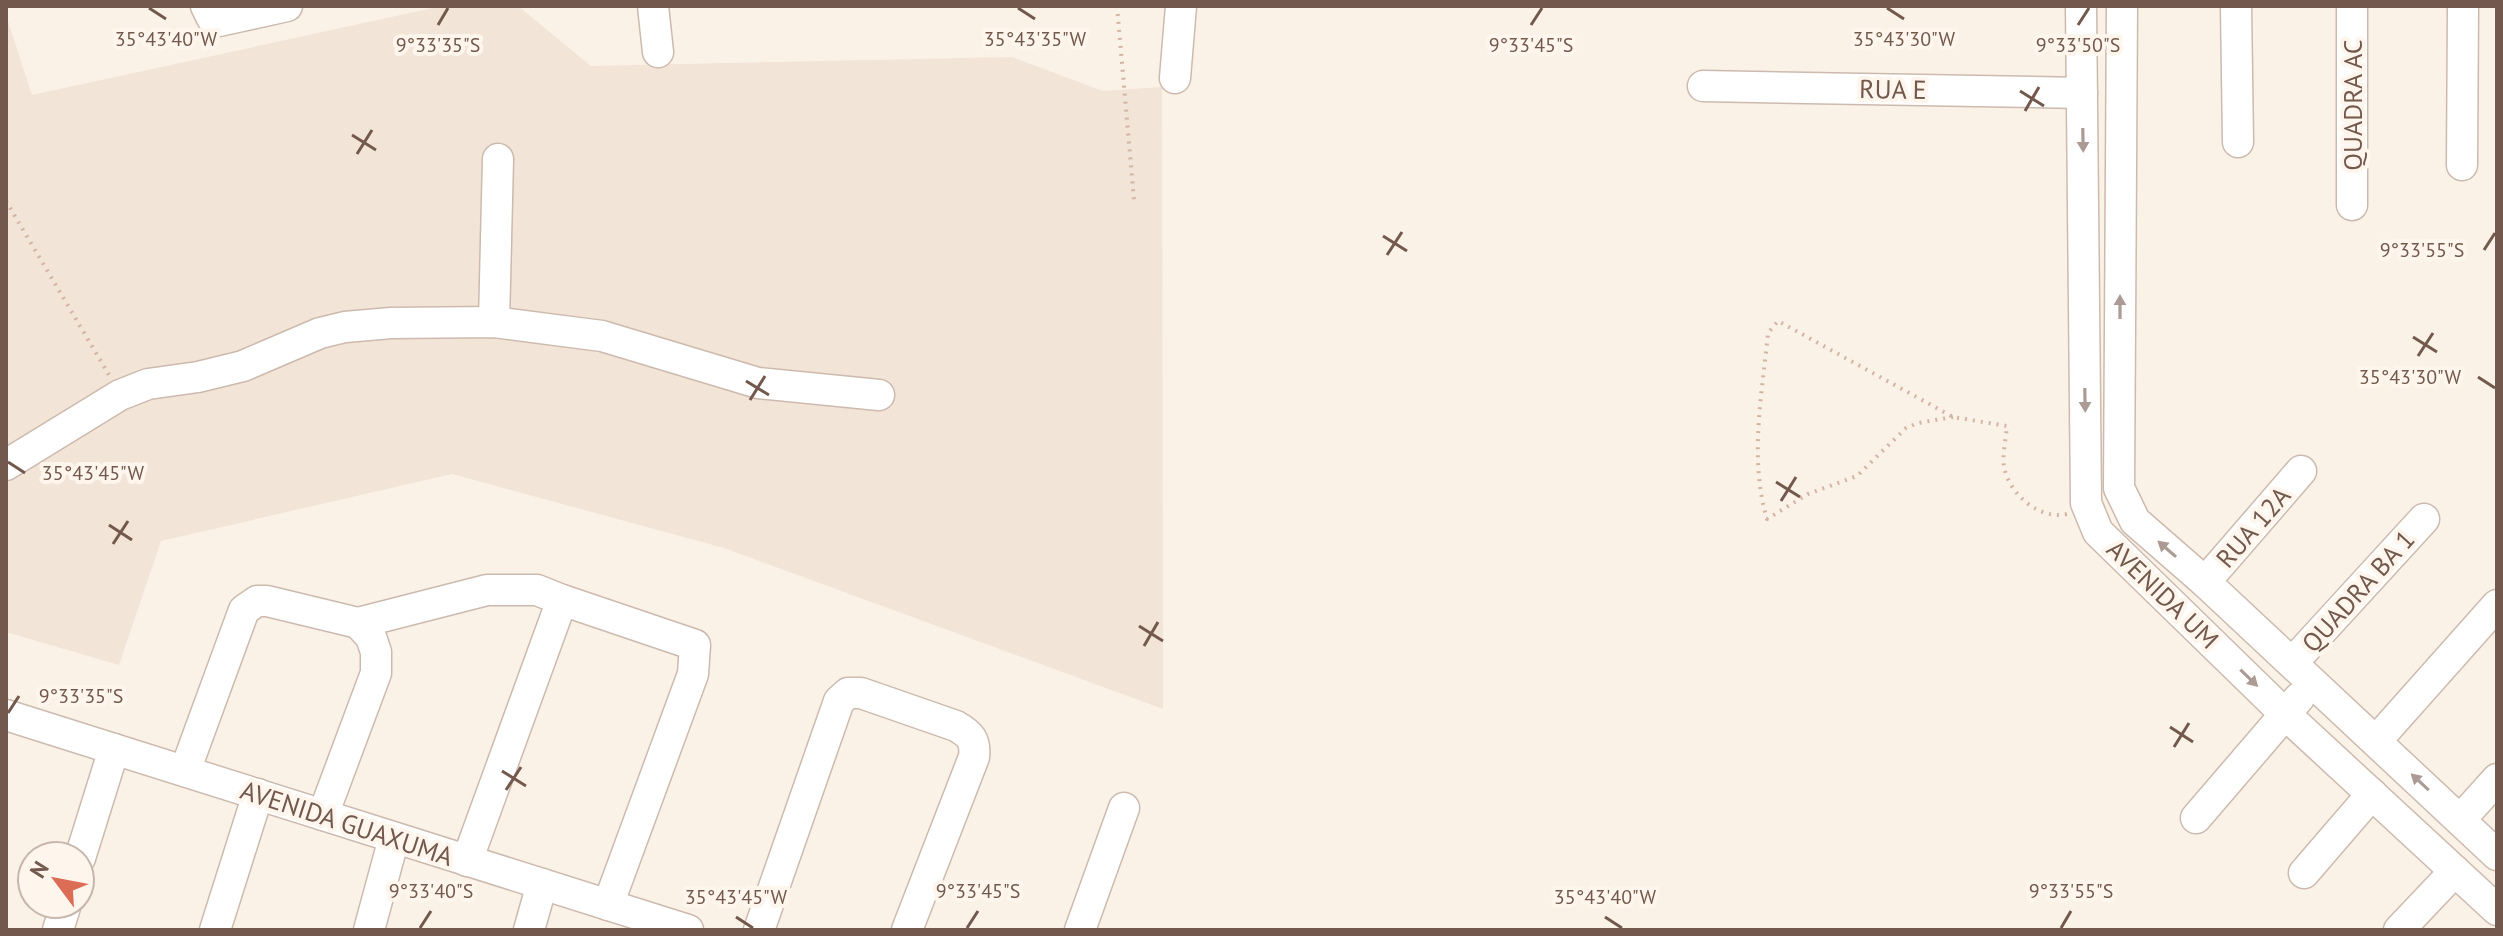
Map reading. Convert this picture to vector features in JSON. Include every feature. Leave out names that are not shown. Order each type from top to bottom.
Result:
[{"type":"street","points":[[206,6],[212,18],[219,21],[287,6]]},
{"type":"street","points":[[653,6],[658,52]]},
{"type":"street","points":[[1175,78],[1181,6]]},
{"type":"street","name":"AVENIDA UM","points":[[2081,6],[2086,503],[2098,532],[2285,714],[2497,910]]},
{"type":"street","name":"AVENIDA UM","points":[[2122,6],[2119,488],[2135,521],[2205,582],[2497,855]]},
{"type":"street","points":[[2236,6],[2238,142]]},
{"type":"street","name":"QUADRA AC","points":[[2352,6],[2352,205]]},
{"type":"street","points":[[2462,165],[2463,6]]},
{"type":"street","points":[[2082,80],[2122,68]]},
{"type":"street","name":"RUA E","points":[[1703,86],[2082,80]]},
{"type":"street","points":[[494,322],[498,159]]},
{"type":"street","points":[[6,465],[120,395],[148,384],[198,377],[243,366],[320,333],[345,327],[391,323],[494,322],[602,336],[758,383],[879,395]]},
{"type":"street","name":"RUA 12A","points":[[2205,582],[2301,471]]},
{"type":"street","name":"QUADRA BA 1","points":[[2196,818],[2285,714],[2302,673],[2424,519]]},
{"type":"street","points":[[185,771],[244,610],[257,601],[358,623],[487,590],[537,590],[695,645],[693,674],[608,905]]},
{"type":"street","points":[[467,861],[562,600]]},
{"type":"street","points":[[2376,741],[2497,605]]},
{"type":"street","points":[[323,815],[376,673],[376,652],[371,637],[358,623]]},
{"type":"street","points":[[759,930],[839,701],[848,693],[861,693],[956,726],[969,734],[975,746],[974,757],[907,930]]},
{"type":"street","name":"AVENIDA GUAXUMA","points":[[6,715],[688,930]]},
{"type":"street","points":[[86,840],[114,749]]},
{"type":"street","points":[[2460,820],[2497,779]]},
{"type":"street","points":[[215,930],[258,794]]},
{"type":"street","points":[[2304,873],[2372,794]]},
{"type":"street","points":[[1080,930],[1124,808]]},
{"type":"street","points":[[369,930],[394,838]]},
{"type":"street","points":[[2399,930],[2455,871]]},
{"type":"street","points":[[529,930],[542,884]]},
{"type":"path","points":[[1117,6],[1134,200]]},
{"type":"path","points":[[6,201],[120,395]]},
{"type":"path","points":[[1953,417],[1778,321],[1768,333],[1757,447],[1759,492],[1767,519],[1808,494],[1857,476],[1906,428],[1953,417],[2007,426],[2004,469],[2015,492],[2039,511],[2055,517],[2086,503]]},
{"type":"shaded area","points":[[442,6],[518,6],[591,66],[1012,57],[1103,91],[1162,87],[1163,709],[724,548],[452,474],[161,541],[119,665],[6,632],[6,15],[32,95]]}]
